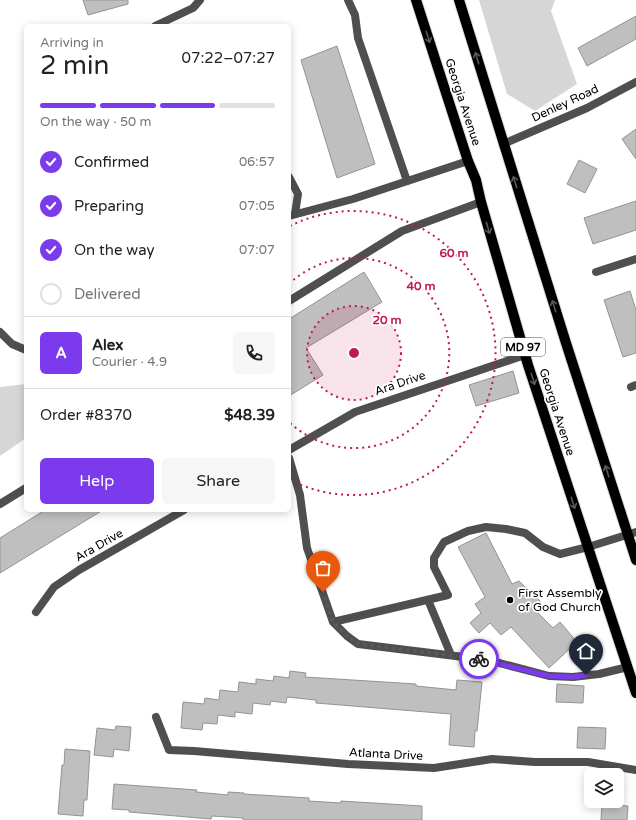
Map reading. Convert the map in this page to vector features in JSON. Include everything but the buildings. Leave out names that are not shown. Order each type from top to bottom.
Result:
[{"type":"main road","name":"Georgia Avenue","points":[[416,0],[468,161],[476,180],[525,355],[636,692]]},
{"type":"main road","points":[[459,0],[503,144],[632,534],[636,560]]},
{"type":"street","points":[[159,24],[193,8],[200,0]]},
{"type":"street","points":[[348,0],[355,14],[358,38],[407,181]]},
{"type":"street","name":"Denley Road","points":[[503,144],[587,108],[636,82]]},
{"type":"street","points":[[292,215],[353,199],[468,161]]},
{"type":"street","points":[[291,181],[298,194],[292,215]]},
{"type":"street","points":[[291,300],[402,231],[481,202]]},
{"type":"street","points":[[596,272],[636,259]]},
{"type":"street","points":[[0,332],[12,344],[24,349]]},
{"type":"street","name":"Ara Drive","points":[[291,449],[355,412],[525,355]]},
{"type":"street","points":[[291,465],[300,495],[307,548],[333,622],[347,636],[358,644],[488,660],[549,676],[573,677],[599,674],[628,667]]},
{"type":"street","points":[[0,504],[24,489]]},
{"type":"street","name":"Ara Drive","points":[[36,612],[54,587],[79,570],[180,512]]},
{"type":"street","points":[[333,622],[448,595],[434,567],[434,558],[444,542],[468,531],[486,527],[525,533],[543,547],[560,554],[632,534]]},
{"type":"street","points":[[428,600],[451,655]]},
{"type":"street","name":"Atlanta Drive","points":[[156,718],[169,750],[348,764],[434,768],[492,759],[535,762],[588,762],[636,770]]},
{"type":"shaded area","points":[[479,0],[555,0],[551,11],[577,84],[535,111],[507,94]]},
{"type":"shaded area","points":[[24,384],[24,439],[0,456],[0,387]]},
{"type":"way so far","points":[[323,592],[333,622],[347,636],[358,644],[479,659]]},
{"type":"place","name":"First Assembly of God Church","points":[[510,600]]},
{"type":"route","points":[[479,659],[549,676],[573,677],[586,675]]}]
